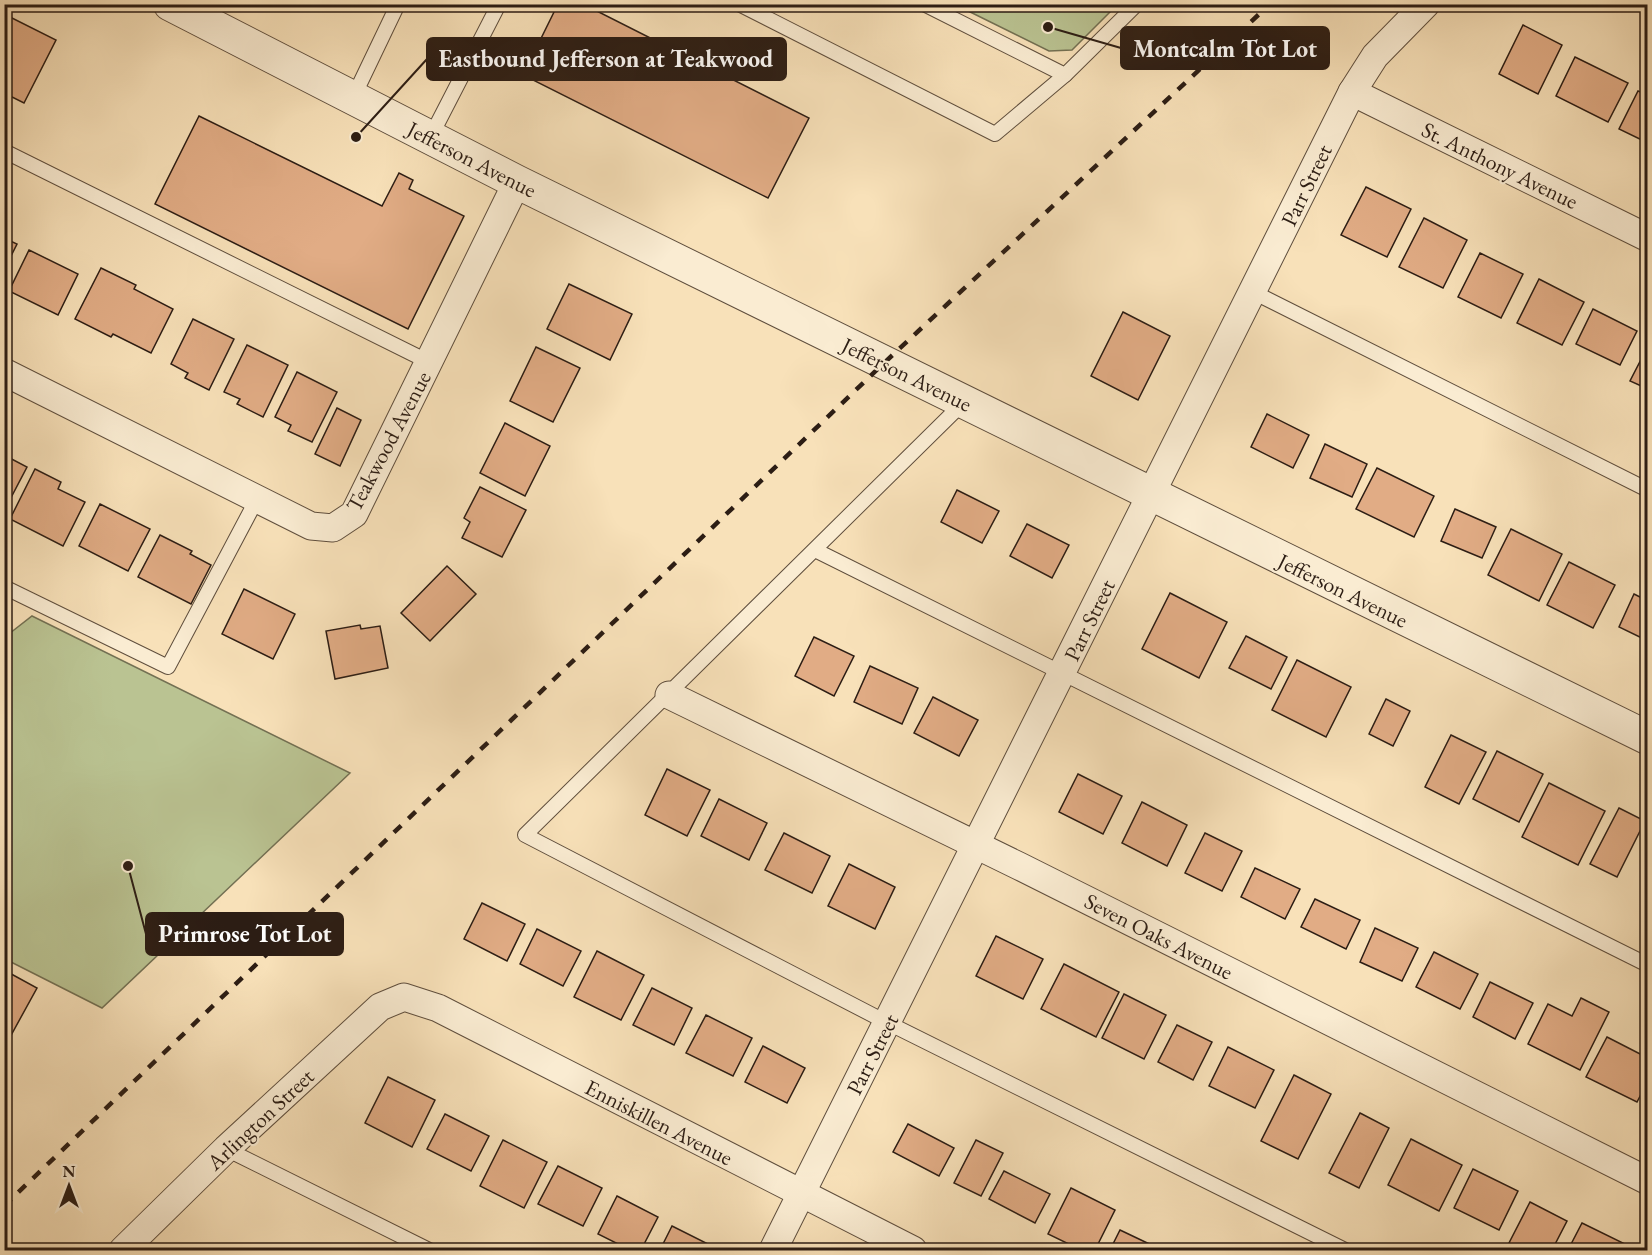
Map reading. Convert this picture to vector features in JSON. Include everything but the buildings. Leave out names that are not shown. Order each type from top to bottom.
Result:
[{"type":"street","name":"Jefferson Avenue","points":[[170,4],[517,183],[1647,738]]},
{"type":"street","name":"Parr Street","points":[[774,1251],[800,1194],[1063,674],[1352,92],[1374,56],[1426,4]]},
{"type":"street","name":"St. Anthony Avenue","points":[[1352,92],[1647,238]]},
{"type":"street","name":"Teakwood Avenue","points":[[4,372],[311,526],[333,528],[354,514],[517,183]]},
{"type":"street","name":"Seven Oaks Avenue","points":[[669,695],[976,844],[1647,1181]]},
{"type":"street","name":"Arlington Street","points":[[123,1251],[226,1149],[380,1007],[404,997]]},
{"type":"street","name":"Enniskillen Avenue","points":[[404,997],[438,1008],[913,1251]]},
{"type":"lane","points":[[353,98],[398,4]]},
{"type":"lane","points":[[430,138],[499,4]]},
{"type":"lane","points":[[739,4],[995,134],[1065,75],[1137,4]]},
{"type":"lane","points":[[924,4],[1065,75]]},
{"type":"lane","points":[[4,151],[429,362]]},
{"type":"lane","points":[[1253,292],[1647,490]]},
{"type":"lane","points":[[964,402],[817,551],[525,835],[888,1023],[1345,1251]]},
{"type":"lane","points":[[4,587],[168,667],[257,499]]},
{"type":"lane","points":[[817,551],[1647,965]]},
{"type":"lane","points":[[226,1149],[429,1251]]},
{"type":"green space","points":[[956,5],[1117,5],[1072,50],[1049,51]]},
{"type":"green space","points":[[32,616],[350,773],[102,1008],[5,959],[5,637]]},
{"type":"railway","points":[[4,1206],[884,363],[1270,4]]},
{"type":"place","name":"Montcalm Tot Lot","points":[[1048,27]]},
{"type":"place","name":"Eastbound Jefferson at Teakwood","points":[[356,137]]},
{"type":"place","name":"Primrose Tot Lot","points":[[128,866]]}]
